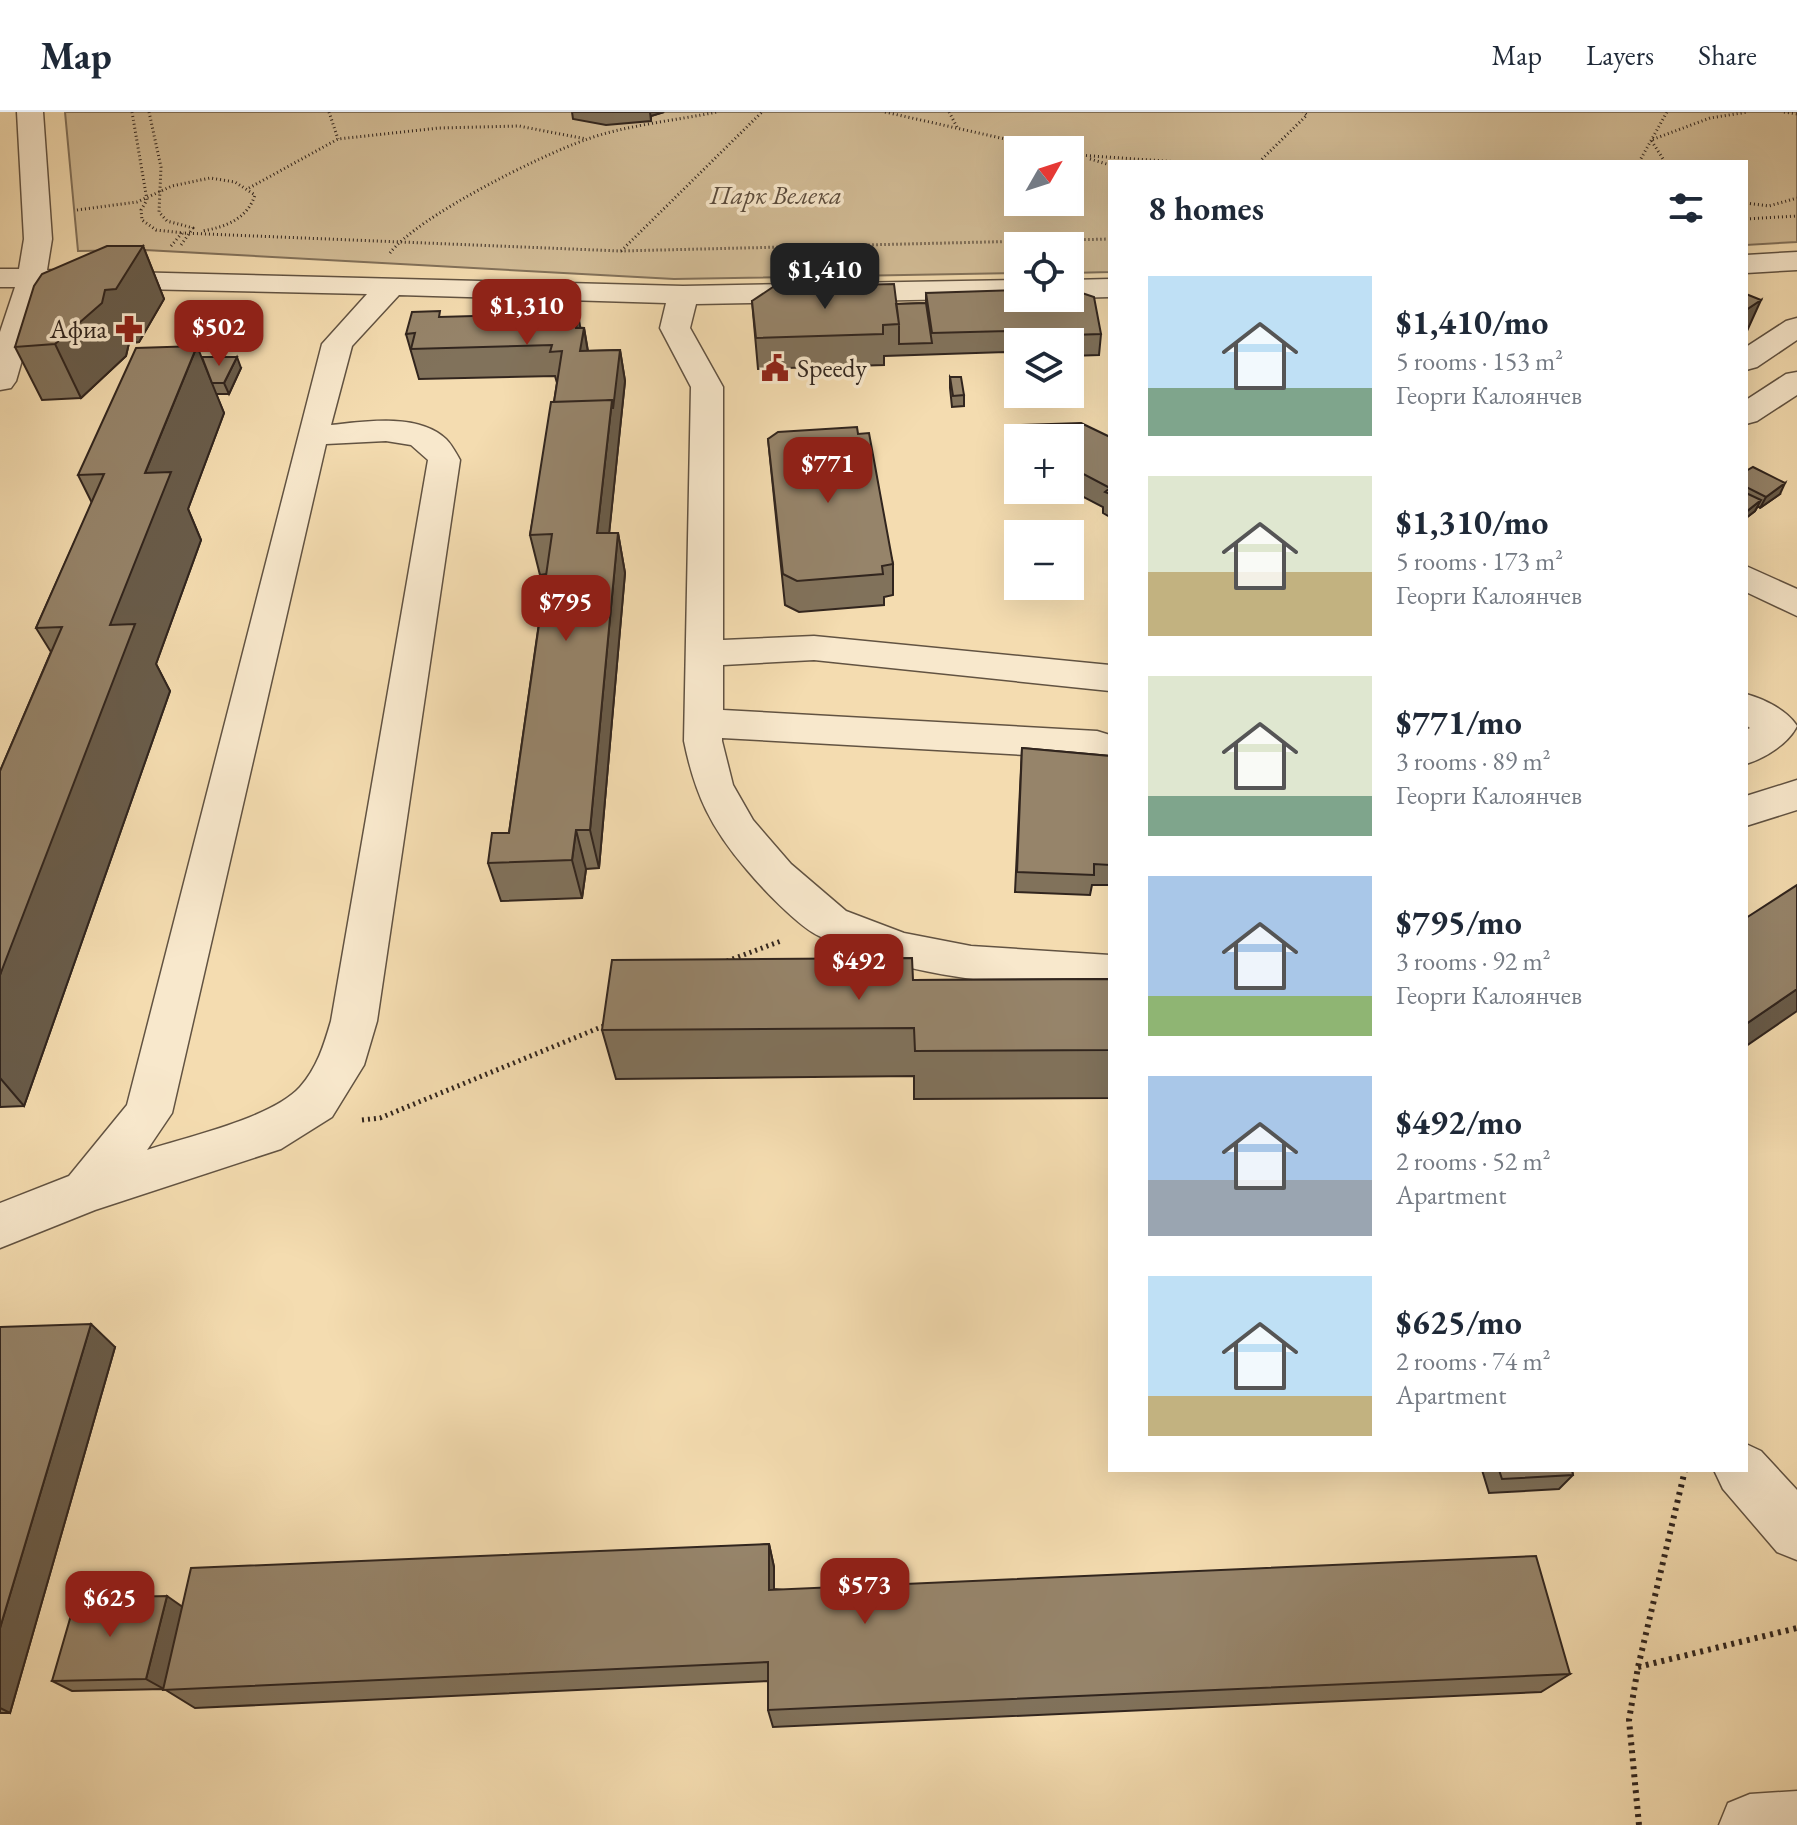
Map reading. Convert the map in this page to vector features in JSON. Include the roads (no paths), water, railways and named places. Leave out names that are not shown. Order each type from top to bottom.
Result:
[{"type":"street","points":[[0,381],[32,277],[38,239],[30,112]]},
{"type":"street","points":[[1748,264],[1797,261]]},
{"type":"street","points":[[0,278],[683,295],[1004,289]]},
{"type":"street","points":[[86,1191],[148,1113],[337,344],[378,286]]},
{"type":"street","points":[[1084,289],[1108,288]]},
{"type":"street","points":[[683,295],[675,328],[707,387],[703,741],[713,785],[738,831],[776,875],[831,923],[900,949],[971,963],[1108,973]]},
{"type":"street","points":[[1760,311],[1797,327]]},
{"type":"street","points":[[1748,360],[1797,327]]},
{"type":"street","points":[[1748,413],[1797,381]]},
{"type":"street","points":[[0,1226],[86,1191],[264,1134],[315,1103],[341,1065],[354,1021],[444,460],[439,447],[419,435],[396,431],[312,436]]},
{"type":"street","points":[[1748,578],[1797,604]]},
{"type":"street","points":[[704,653],[814,648],[1108,678]]},
{"type":"street","points":[[1748,708],[1778,727],[1748,749]]},
{"type":"street","points":[[704,723],[1097,745]]},
{"type":"street","points":[[1748,810],[1797,795]]},
{"type":"street","points":[[1744,1472],[1797,1532]]},
{"type":"street","points":[[1750,1825],[1797,1822]]},
{"type":"place","name":"Афиа","points":[[129,329]]},
{"type":"place","name":"Speedy","points":[[775,368]]},
{"type":"park label","name":"Парк Велека","points":[[776,195]]}]
